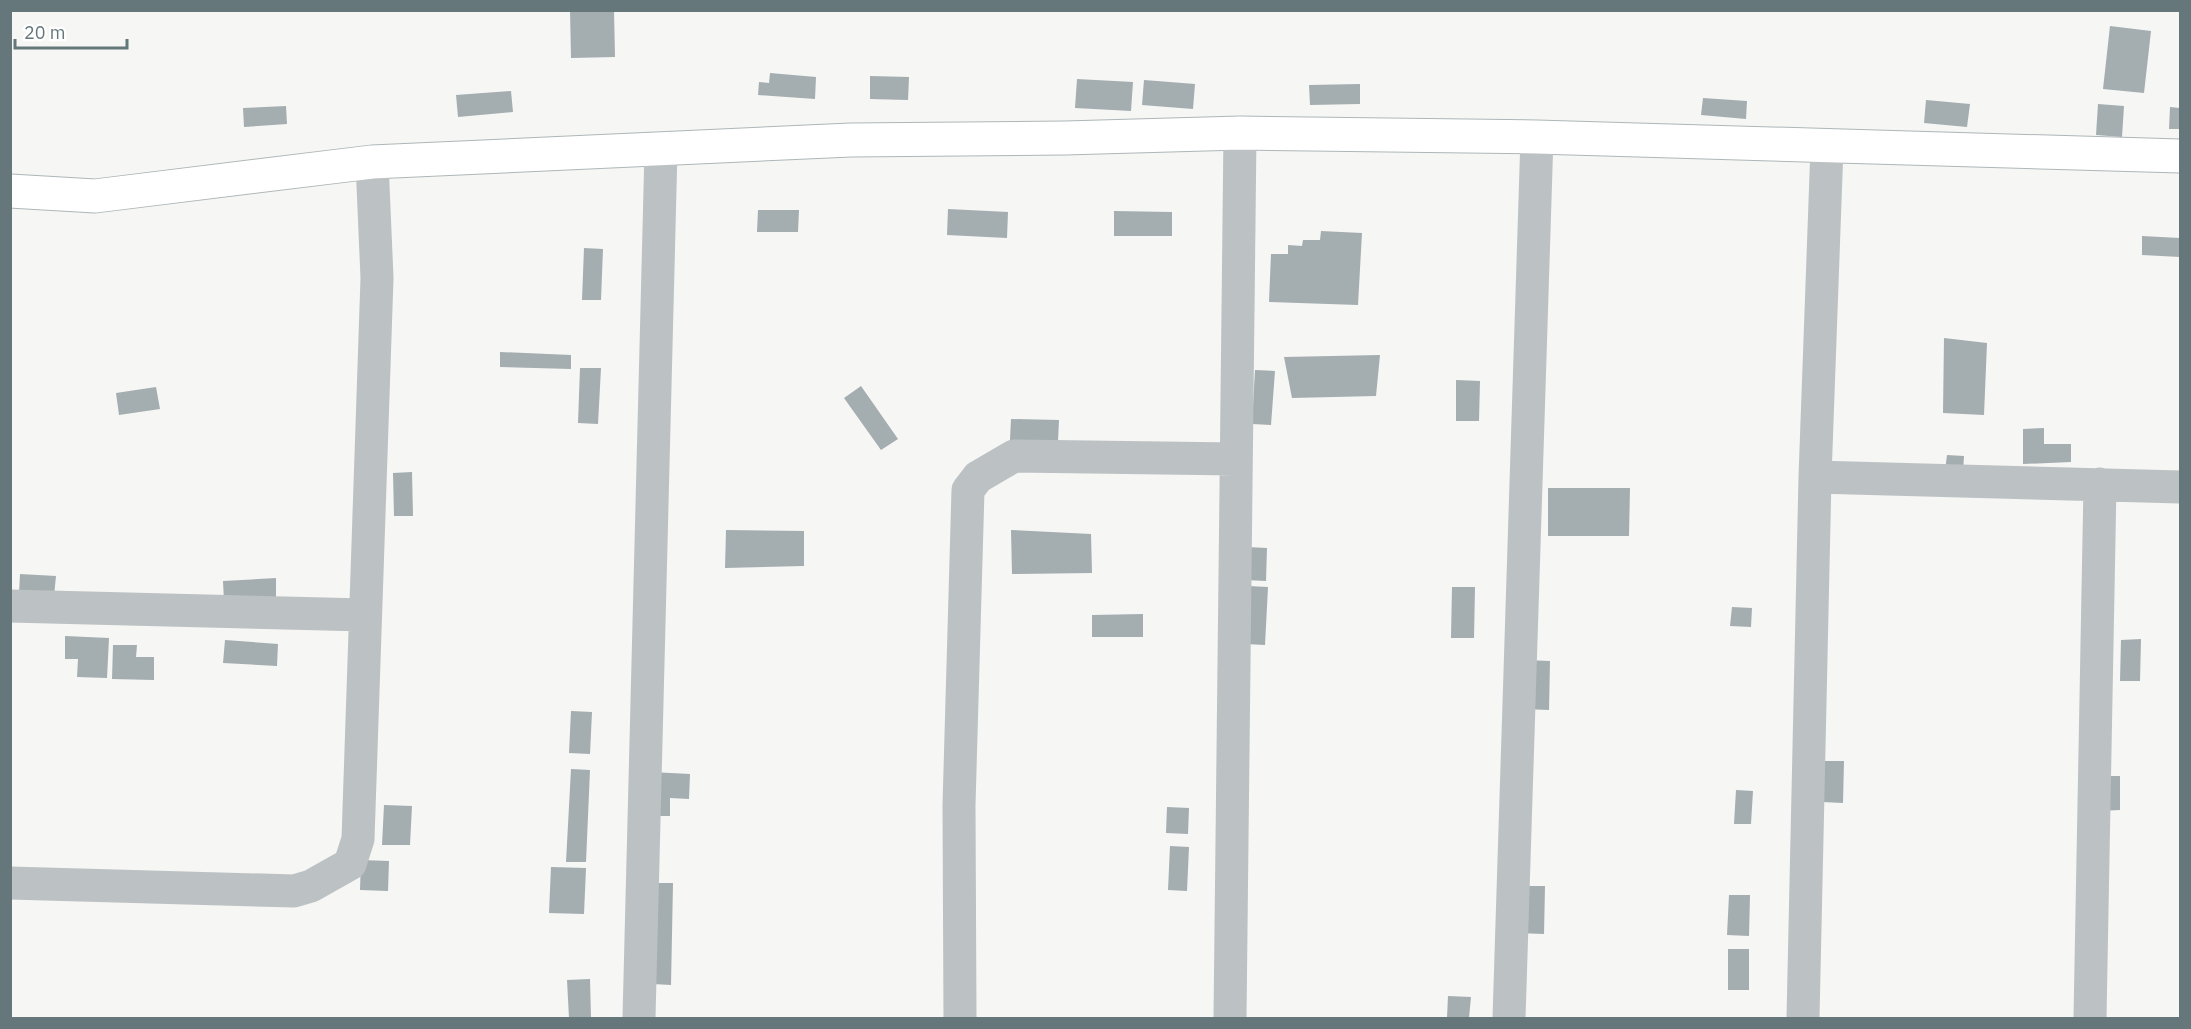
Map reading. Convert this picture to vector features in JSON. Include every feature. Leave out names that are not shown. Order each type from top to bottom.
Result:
[{"type":"street","points":[[1230,1018],[1240,133]]},
{"type":"street","points":[[10,191],[95,196],[372,162],[851,140],[1065,138],[1240,133],[1537,137],[2181,156]]},
{"type":"street","points":[[1509,1018],[1537,137]]},
{"type":"street","points":[[1803,1018],[1815,477],[1827,147]]},
{"type":"street","points":[[639,1018],[661,150]]},
{"type":"street","points":[[10,883],[294,891],[311,886],[350,864],[358,839],[377,278],[372,162]]},
{"type":"street","points":[[960,1018],[959,805],[968,490],[978,477],[1014,456],[1236,459]]},
{"type":"street","points":[[1815,477],[2181,487]]},
{"type":"street","points":[[2090,1018],[2100,484]]},
{"type":"street","points":[[10,606],[365,615]]},
{"type":"building","points":[[570,10],[614,10],[615,57],[571,58]]},
{"type":"building","points":[[2110,26],[2151,31],[2144,93],[2103,89]]},
{"type":"building","points":[[770,73],[816,77],[815,99],[758,95],[759,82],[769,83]]},
{"type":"building","points":[[870,76],[909,77],[908,100],[870,99]]},
{"type":"building","points":[[1077,79],[1133,82],[1131,111],[1075,108]]},
{"type":"building","points":[[1144,80],[1195,84],[1193,109],[1142,105]]},
{"type":"building","points":[[1360,84],[1360,104],[1310,105],[1309,85]]},
{"type":"building","points":[[511,91],[513,112],[458,117],[456,95]]},
{"type":"building","points":[[1703,98],[1747,101],[1746,119],[1701,115]]},
{"type":"building","points":[[1926,100],[1970,104],[1967,127],[1924,123]]},
{"type":"building","points":[[2098,104],[2124,106],[2122,137],[2096,135]]},
{"type":"building","points":[[286,106],[287,124],[244,127],[243,108]]},
{"type":"building","points":[[2170,107],[2180,108],[2180,129],[2169,129]]},
{"type":"building","points":[[948,209],[1008,212],[1007,238],[947,235]]},
{"type":"building","points":[[758,210],[799,210],[798,232],[757,232]]},
{"type":"building","points":[[1114,211],[1172,212],[1172,236],[1114,236]]},
{"type":"building","points":[[1321,231],[1362,233],[1358,305],[1269,302],[1271,254],[1288,254],[1288,245],[1302,246],[1303,240],[1320,240]]},
{"type":"building","points":[[2142,236],[2180,238],[2180,257],[2142,255]]},
{"type":"building","points":[[584,248],[603,249],[601,300],[582,300]]},
{"type":"building","points":[[1944,338],[1987,343],[1984,415],[1943,413]]},
{"type":"building","points":[[500,352],[571,355],[571,369],[500,367]]},
{"type":"building","points":[[1380,355],[1376,396],[1292,398],[1284,357]]},
{"type":"building","points":[[580,368],[601,368],[598,424],[578,423]]},
{"type":"building","points":[[1255,370],[1275,371],[1271,425],[1252,424]]},
{"type":"building","points":[[1456,380],[1480,381],[1479,421],[1456,421]]},
{"type":"building","points":[[861,386],[898,439],[881,450],[844,398]]},
{"type":"building","points":[[156,387],[160,409],[119,415],[116,393]]},
{"type":"building","points":[[1011,419],[1059,420],[1058,441],[1010,440]]},
{"type":"building","points":[[2044,428],[2044,444],[2071,444],[2071,462],[2023,464],[2023,429]]},
{"type":"building","points":[[1947,455],[1964,456],[1963,472],[1945,471]]},
{"type":"building","points":[[412,472],[413,516],[394,516],[393,473]]},
{"type":"building","points":[[1548,488],[1630,488],[1629,536],[1548,536]]},
{"type":"building","points":[[726,530],[804,531],[804,566],[725,568]]},
{"type":"building","points":[[1011,530],[1091,534],[1092,573],[1012,574]]},
{"type":"building","points":[[1247,547],[1267,548],[1266,581],[1246,580]]},
{"type":"building","points":[[20,574],[56,576],[54,596],[19,594]]},
{"type":"building","points":[[276,578],[276,600],[224,602],[223,581]]},
{"type":"building","points":[[1248,586],[1268,587],[1265,645],[1245,644]]},
{"type":"building","points":[[1452,587],[1475,587],[1474,638],[1451,638]]},
{"type":"building","points":[[1732,607],[1752,608],[1751,627],[1730,626]]},
{"type":"building","points":[[1143,614],[1143,637],[1092,637],[1092,615]]},
{"type":"building","points":[[65,636],[109,638],[107,678],[77,677],[78,659],[65,659]]},
{"type":"building","points":[[2141,639],[2140,681],[2120,681],[2121,640]]},
{"type":"building","points":[[225,640],[278,644],[277,666],[223,663]]},
{"type":"building","points":[[113,645],[137,645],[136,657],[154,657],[154,680],[112,679]]},
{"type":"building","points":[[1525,660],[1550,661],[1549,710],[1524,709]]},
{"type":"building","points":[[571,711],[592,712],[590,754],[569,753]]},
{"type":"building","points":[[1823,761],[1844,761],[1843,803],[1822,802]]},
{"type":"building","points":[[571,769],[590,770],[586,862],[566,862]]},
{"type":"building","points":[[651,772],[690,774],[689,799],[670,798],[670,816],[650,816]]},
{"type":"building","points":[[2101,776],[2120,776],[2120,810],[2100,811]]},
{"type":"building","points":[[1736,790],[1753,791],[1751,824],[1734,824]]},
{"type":"building","points":[[384,805],[412,806],[410,845],[382,845]]},
{"type":"building","points":[[1167,807],[1189,808],[1188,834],[1166,833]]},
{"type":"building","points":[[1170,846],[1189,847],[1187,891],[1168,890]]},
{"type":"building","points":[[361,860],[389,861],[388,891],[360,890]]},
{"type":"building","points":[[551,867],[586,868],[584,914],[549,913]]},
{"type":"building","points":[[654,883],[673,883],[671,985],[653,984]]},
{"type":"building","points":[[1522,886],[1545,886],[1544,934],[1520,933]]},
{"type":"building","points":[[1729,895],[1750,895],[1749,936],[1727,935]]},
{"type":"building","points":[[1728,949],[1749,949],[1749,990],[1728,990]]},
{"type":"building","points":[[590,979],[591,1018],[569,1018],[567,980]]},
{"type":"building","points":[[1448,996],[1471,997],[1469,1018],[1447,1018]]}]
